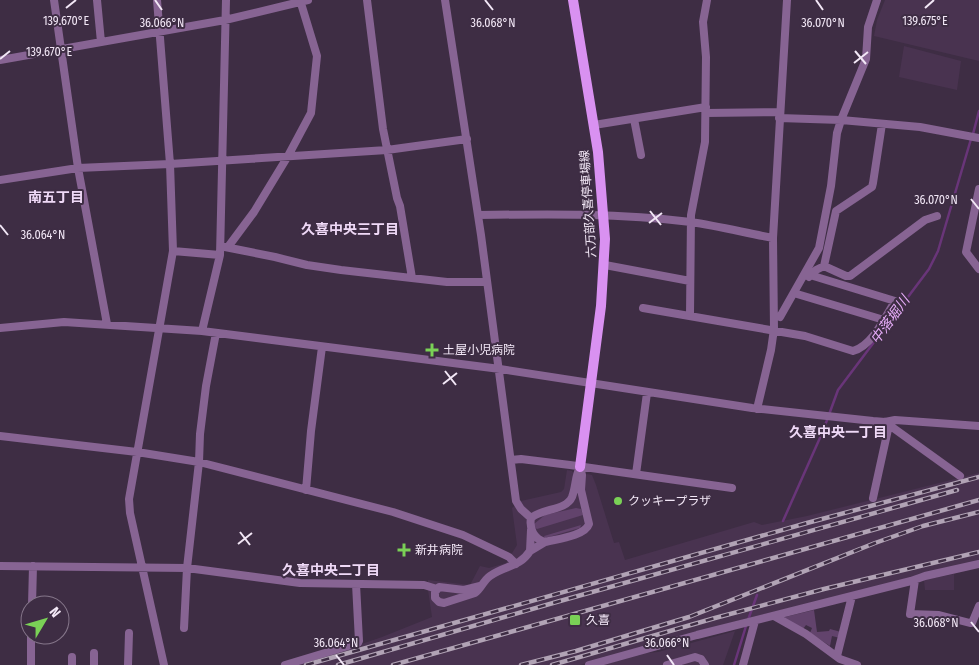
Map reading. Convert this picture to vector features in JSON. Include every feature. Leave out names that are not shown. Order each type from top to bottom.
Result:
[{"type":"main road","name":"六万部久喜停車場線","points":[[572,0],[594,125],[604,215],[604,265],[601,306],[580,466]]},
{"type":"street","points":[[54,0],[78,168],[107,324]]},
{"type":"street","points":[[98,0],[101,42]]},
{"type":"street","points":[[157,0],[170,164],[173,251],[129,499],[130,513],[164,665]]},
{"type":"street","points":[[202,331],[220,251],[226,0]]},
{"type":"street","points":[[367,0],[377,87],[387,150],[396,198],[400,206],[412,278]]},
{"type":"street","points":[[437,589],[435,592],[436,600],[444,603],[475,593],[492,574],[525,558],[530,550],[531,530],[531,518],[516,501],[500,369],[445,0]]},
{"type":"street","points":[[690,315],[690,222],[705,142],[706,57],[703,22],[707,0]]},
{"type":"street","points":[[757,409],[777,317],[773,238],[787,0]]},
{"type":"street","points":[[777,317],[785,315],[798,294],[812,270],[819,248],[831,186],[837,133],[866,59],[869,22],[877,0]]},
{"type":"street","points":[[0,60],[225,20],[303,1],[317,56],[311,113],[288,156],[254,212],[228,247],[220,251],[173,251]]},
{"type":"street","points":[[594,125],[706,110],[920,127],[978,138]]},
{"type":"street","points":[[634,119],[641,154]]},
{"type":"street","points":[[824,266],[836,210],[872,187],[874,183],[882,124]]},
{"type":"street","points":[[0,180],[78,168],[387,150],[467,139]]},
{"type":"street","points":[[979,189],[977,191],[966,252],[979,269]]},
{"type":"street","points":[[478,215],[604,215],[690,222],[773,238]]},
{"type":"street","points":[[777,317],[812,270],[824,266],[846,276],[854,274],[925,220],[937,216]]},
{"type":"street","points":[[228,247],[307,265],[447,282],[487,282]]},
{"type":"street","points":[[604,265],[690,281]]},
{"type":"street","points":[[643,308],[774,329],[821,340],[853,351],[857,350],[870,339],[895,301],[812,270]]},
{"type":"street","points":[[798,294],[884,320]]},
{"type":"street","points":[[0,328],[64,322],[202,331],[322,348],[500,369],[757,409],[873,421],[887,424],[960,476]]},
{"type":"street","points":[[184,628],[187,568],[199,462],[200,434],[206,386],[216,333]]},
{"type":"street","points":[[306,490],[311,431],[322,348]]},
{"type":"street","points":[[636,474],[647,392]]},
{"type":"street","points":[[887,424],[895,420],[979,426]]},
{"type":"street","points":[[873,498],[887,424]]},
{"type":"street","points":[[0,436],[137,452],[199,462],[393,512],[463,535],[509,557],[516,564]]},
{"type":"street","points":[[511,460],[521,459],[580,466],[732,488]]},
{"type":"street","points":[[566,504],[572,496],[576,473],[580,466]]},
{"type":"street","points":[[530,550],[545,542],[586,530],[589,524],[581,490],[582,475],[580,466]]},
{"type":"street","points":[[531,518],[536,514],[566,504],[581,504],[585,508]]},
{"type":"street","points":[[531,530],[536,538],[545,542]]},
{"type":"street","points":[[589,665],[925,576],[979,564]]},
{"type":"street","points":[[0,566],[187,568],[300,582],[430,586],[437,589],[445,587],[464,590],[480,586]]},
{"type":"street","points":[[32,595],[33,566]]},
{"type":"street","points":[[915,580],[910,614],[939,615],[972,623],[979,606]]},
{"type":"street","points":[[285,665],[358,643],[356,584]]},
{"type":"street","points":[[839,660],[852,596]]},
{"type":"street","points":[[774,616],[806,634],[839,660],[857,665]]},
{"type":"street","points":[[743,665],[754,621]]},
{"type":"street","points":[[128,665],[129,633]]},
{"type":"street","points":[[31,645],[31,665]]},
{"type":"street","points":[[94,652],[94,665]]},
{"type":"street","points":[[666,665],[695,657],[701,659],[706,665]]},
{"type":"shaded area","points":[[885,0],[979,0],[979,61],[874,36],[877,20]]},
{"type":"shaded area","points":[[904,46],[961,61],[957,90],[899,77]]},
{"type":"shaded area","points":[[567,470],[584,476],[587,474],[592,475],[614,543],[619,542],[625,560],[754,522],[762,525],[807,516],[979,473],[979,562],[918,574],[913,578],[744,619],[580,665],[293,665],[330,655],[432,617],[428,580],[470,585],[480,566],[489,568],[506,563],[517,545],[512,508],[521,501],[561,492],[564,489]]},
{"type":"shaded area","points":[[576,508],[581,509],[583,515],[537,529],[534,527],[534,524],[545,515]]},
{"type":"shaded area","points":[[581,525],[580,528],[545,538],[544,536]]},
{"type":"shaded area","points":[[954,574],[954,590],[925,590],[924,580]]},
{"type":"shaded area","points":[[814,610],[817,632],[829,631],[830,629],[841,632],[840,638],[832,636],[830,646],[810,633],[812,628],[806,625],[803,629],[785,619],[785,617]]},
{"type":"shaded area","points":[[735,631],[723,665],[602,665],[645,653],[658,652]]},
{"type":"waterway","name":"中落堀川","points":[[973,134],[979,111]]},
{"type":"waterway","name":"中落堀川","points":[[783,521],[823,431],[838,390],[929,269],[938,251],[971,139]]},
{"type":"waterway","name":"中落堀川","points":[[748,620],[757,595]]},
{"type":"waterway","name":"中落堀川","points":[[734,665],[746,626]]},
{"type":"railway","points":[[306,665],[807,523],[979,477]]},
{"type":"railway","points":[[338,665],[957,490]]},
{"type":"railway","points":[[393,665],[979,500]]},
{"type":"railway","points":[[521,665],[576,651],[689,617],[875,543],[923,526],[979,512]]},
{"type":"railway","points":[[552,665],[824,589],[979,552]]},
{"type":"place","name":"土屋小児病院","points":[[432,350]]},
{"type":"place","name":"クッキープラザ","points":[[618,501]]},
{"type":"place","name":"新井病院","points":[[404,550]]},
{"type":"place","name":"久喜","points":[[575,620]]},
{"type":"district","name":"南五丁目","points":[[56,197]]},
{"type":"district","name":"久喜中央三丁目","points":[[350,229]]},
{"type":"district","name":"久喜中央一丁目","points":[[838,432]]},
{"type":"district","name":"久喜中央二丁目","points":[[331,570]]}]
